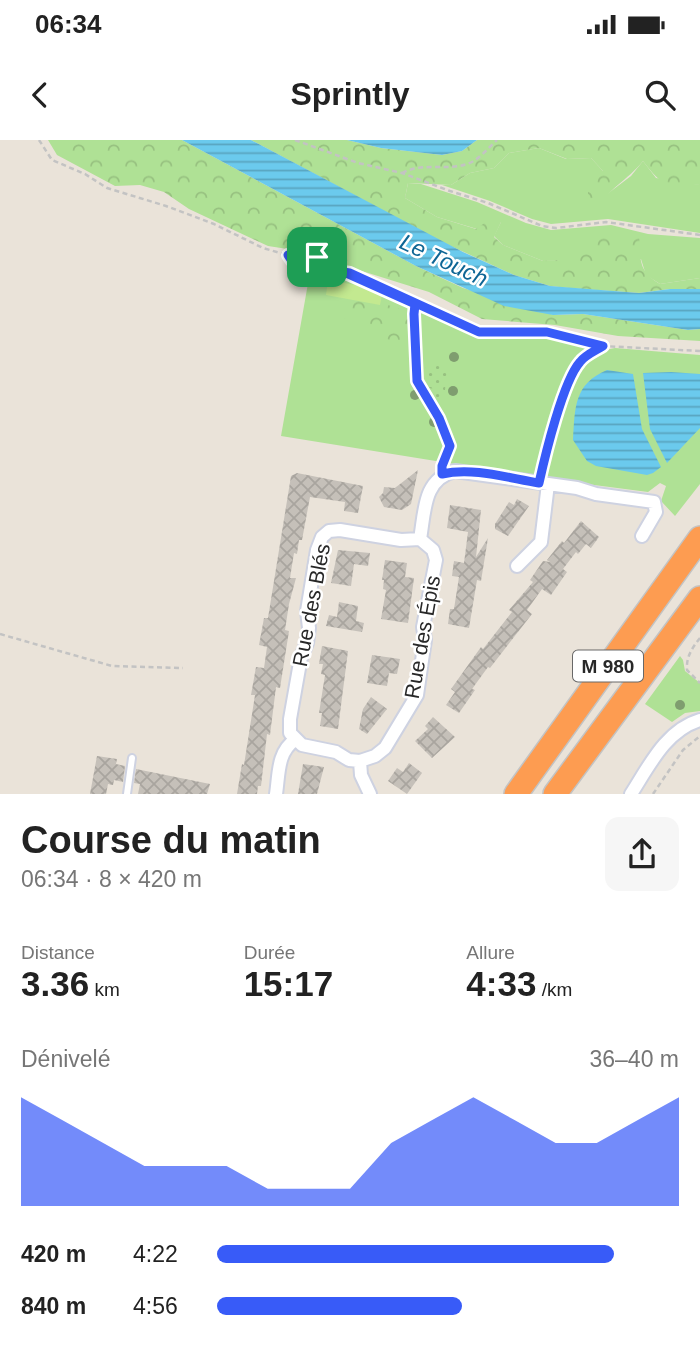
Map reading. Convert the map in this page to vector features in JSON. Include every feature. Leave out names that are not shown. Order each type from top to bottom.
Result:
[{"type":"highway","name":"M 980","points":[[516,794],[700,538]]},
{"type":"highway","name":"M 980","points":[[555,794],[700,598]]},
{"type":"street","points":[[420,539],[429,492],[442,474],[455,471],[654,502],[656,512],[642,536]]},
{"type":"street","points":[[517,566],[541,542],[544,484]]},
{"type":"street","name":"Rue des Blés","points":[[295,740],[290,733],[290,719],[301,657],[307,643],[307,611],[317,550],[322,537],[329,531],[340,530],[401,540],[420,539]]},
{"type":"street","name":"Rue des Épis","points":[[360,761],[375,756],[385,748],[417,695],[425,640],[423,627],[436,560],[433,550],[420,539]]},
{"type":"street","points":[[631,794],[670,737],[700,720]]},
{"type":"street","points":[[276,794],[282,752],[295,740],[302,745],[336,752],[349,760],[360,761],[360,775],[370,794]]},
{"type":"lane","points":[[127,794],[132,758]]},
{"type":"path","points":[[39,140],[52,160],[85,174],[107,188],[214,224],[263,248],[288,255],[306,254],[317,257],[328,265],[479,332],[547,332],[603,346],[700,351]]},
{"type":"path","points":[[295,140],[358,163],[402,173],[488,203],[542,226],[556,228],[606,222],[700,235]]},
{"type":"path","points":[[402,173],[412,167],[446,168],[470,163],[497,140]]},
{"type":"path","points":[[288,255],[292,261],[350,273]]},
{"type":"path","points":[[415,304],[417,381],[439,418],[450,446],[442,466],[442,474]]},
{"type":"path","points":[[544,484],[544,460],[571,375],[581,360],[603,346]]},
{"type":"path","points":[[0,634],[112,666],[183,668]]},
{"type":"path","points":[[700,638],[686,662],[687,670],[700,683]]},
{"type":"path","points":[[653,794],[683,750],[700,736]]},
{"type":"green space","points":[[48,140],[182,140],[416,266],[463,288],[554,315],[583,314],[688,330],[700,329],[700,341],[618,336],[555,325],[482,319],[429,292],[349,267],[309,247],[294,250],[268,246],[189,209],[164,192],[140,185],[115,186],[57,155]]},
{"type":"green space","points":[[251,140],[347,140],[381,148],[442,155],[462,151],[477,140],[700,140],[700,185],[667,184],[643,161],[605,197],[596,211],[588,212],[588,191],[603,171],[591,158],[567,159],[539,148],[509,153],[494,168],[470,173],[451,185],[408,183],[405,198],[437,217],[476,229],[497,214],[501,222],[494,237],[503,245],[543,261],[579,259],[598,239],[611,233],[639,234],[640,258],[647,274],[660,284],[700,278],[700,289],[639,293],[569,288],[550,286],[514,275],[442,242]]},
{"type":"green space","points":[[539,148],[566,159],[591,158],[603,171],[602,198],[631,176],[643,161],[656,178],[700,185],[700,233],[608,219],[551,224],[442,185],[451,185],[470,173],[494,168],[509,153]]},
{"type":"green space","points":[[408,183],[421,184],[477,202],[526,223],[551,230],[611,225],[648,234],[700,238],[700,278],[660,284],[646,275],[641,259],[543,261],[503,245],[494,236],[501,222],[477,229],[437,217],[405,198]]},
{"type":"green space","points":[[302,257],[310,257],[332,270],[377,287],[468,331],[487,335],[566,339],[605,350],[615,348],[700,355],[700,484],[675,516],[661,501],[666,486],[660,483],[648,492],[548,479],[281,436],[310,272]]},
{"type":"green space","points":[[328,280],[383,290],[380,305],[326,295]]},
{"type":"green space","points":[[360,297],[398,308],[418,321],[420,339],[404,346],[363,329],[341,316],[340,301]]},
{"type":"green space","points":[[426,363],[448,365],[441,401],[434,400],[435,389],[423,387]]},
{"type":"green space","points":[[680,656],[685,671],[700,683],[700,711],[685,713],[672,722],[645,704]]},
{"type":"water","name":"Le Touch","points":[[182,140],[251,140],[463,252],[514,275],[550,286],[639,293],[700,289],[700,329],[688,330],[583,314],[553,315],[504,306],[416,266]]},
{"type":"water","points":[[347,140],[477,140],[462,151],[442,155],[381,148]]},
{"type":"water","points":[[607,370],[633,374],[642,429],[661,467],[653,473],[647,475],[596,466],[587,461],[573,440],[578,398],[588,382]]},
{"type":"water","points":[[643,373],[700,374],[700,428],[667,463],[650,429]]},
{"type":"building","points":[[418,470],[411,504],[402,510],[384,507],[379,497],[384,487],[395,488]]},
{"type":"building","points":[[297,473],[363,486],[358,513],[344,511],[345,502],[310,497],[302,540],[299,540],[297,554],[294,553],[290,578],[296,578],[285,630],[289,631],[280,688],[276,687],[270,735],[267,734],[261,786],[258,786],[257,794],[237,794],[255,695],[251,695],[256,667],[264,668],[267,647],[259,645],[264,618],[268,618],[291,476]]},
{"type":"building","points":[[517,499],[529,506],[508,536],[495,529],[495,524],[509,502],[514,505]]},
{"type":"building","points":[[450,505],[481,510],[476,557],[488,538],[469,628],[448,624],[450,609],[454,609],[459,577],[452,576],[454,561],[464,563],[468,532],[447,528]]},
{"type":"building","points":[[581,521],[599,537],[591,548],[586,544],[578,554],[576,552],[563,569],[567,572],[551,595],[542,589],[527,610],[532,614],[490,668],[488,667],[459,713],[446,705],[455,692],[451,689],[481,647],[483,649],[512,612],[509,610],[533,582],[530,580],[543,561],[550,562],[547,560]]},
{"type":"building","points":[[338,550],[370,553],[368,566],[354,564],[351,586],[331,583]]},
{"type":"building","points":[[385,560],[407,563],[405,577],[414,578],[408,623],[381,619],[386,590],[383,589],[382,580]]},
{"type":"building","points":[[339,602],[358,606],[356,621],[364,623],[362,632],[326,626],[329,615],[337,617]]},
{"type":"building","points":[[322,646],[348,651],[338,729],[320,726],[322,713],[319,713],[325,675],[321,674],[323,664],[319,664]]},
{"type":"building","points":[[372,655],[400,659],[397,674],[389,673],[387,686],[367,683]]},
{"type":"building","points":[[371,697],[387,709],[367,734],[359,729],[363,709]]},
{"type":"building","points":[[433,717],[455,737],[432,758],[415,741],[428,729],[425,726]]},
{"type":"building","points":[[97,756],[117,759],[116,764],[125,766],[123,782],[114,780],[113,785],[108,784],[106,794],[90,794]]},
{"type":"building","points":[[409,763],[422,773],[407,794],[388,781],[397,768],[403,772]]},
{"type":"building","points":[[303,764],[324,767],[317,794],[298,794]]},
{"type":"building","points":[[136,769],[210,784],[207,794],[138,794],[140,784],[134,783]]},
{"type":"route","points":[[317,257],[306,254],[288,255],[292,261],[350,273],[479,332],[547,332],[603,346],[581,360],[571,375],[539,483],[468,471],[442,474],[442,466],[450,446],[439,418],[417,381],[415,304],[350,273],[328,265],[317,257]]}]
